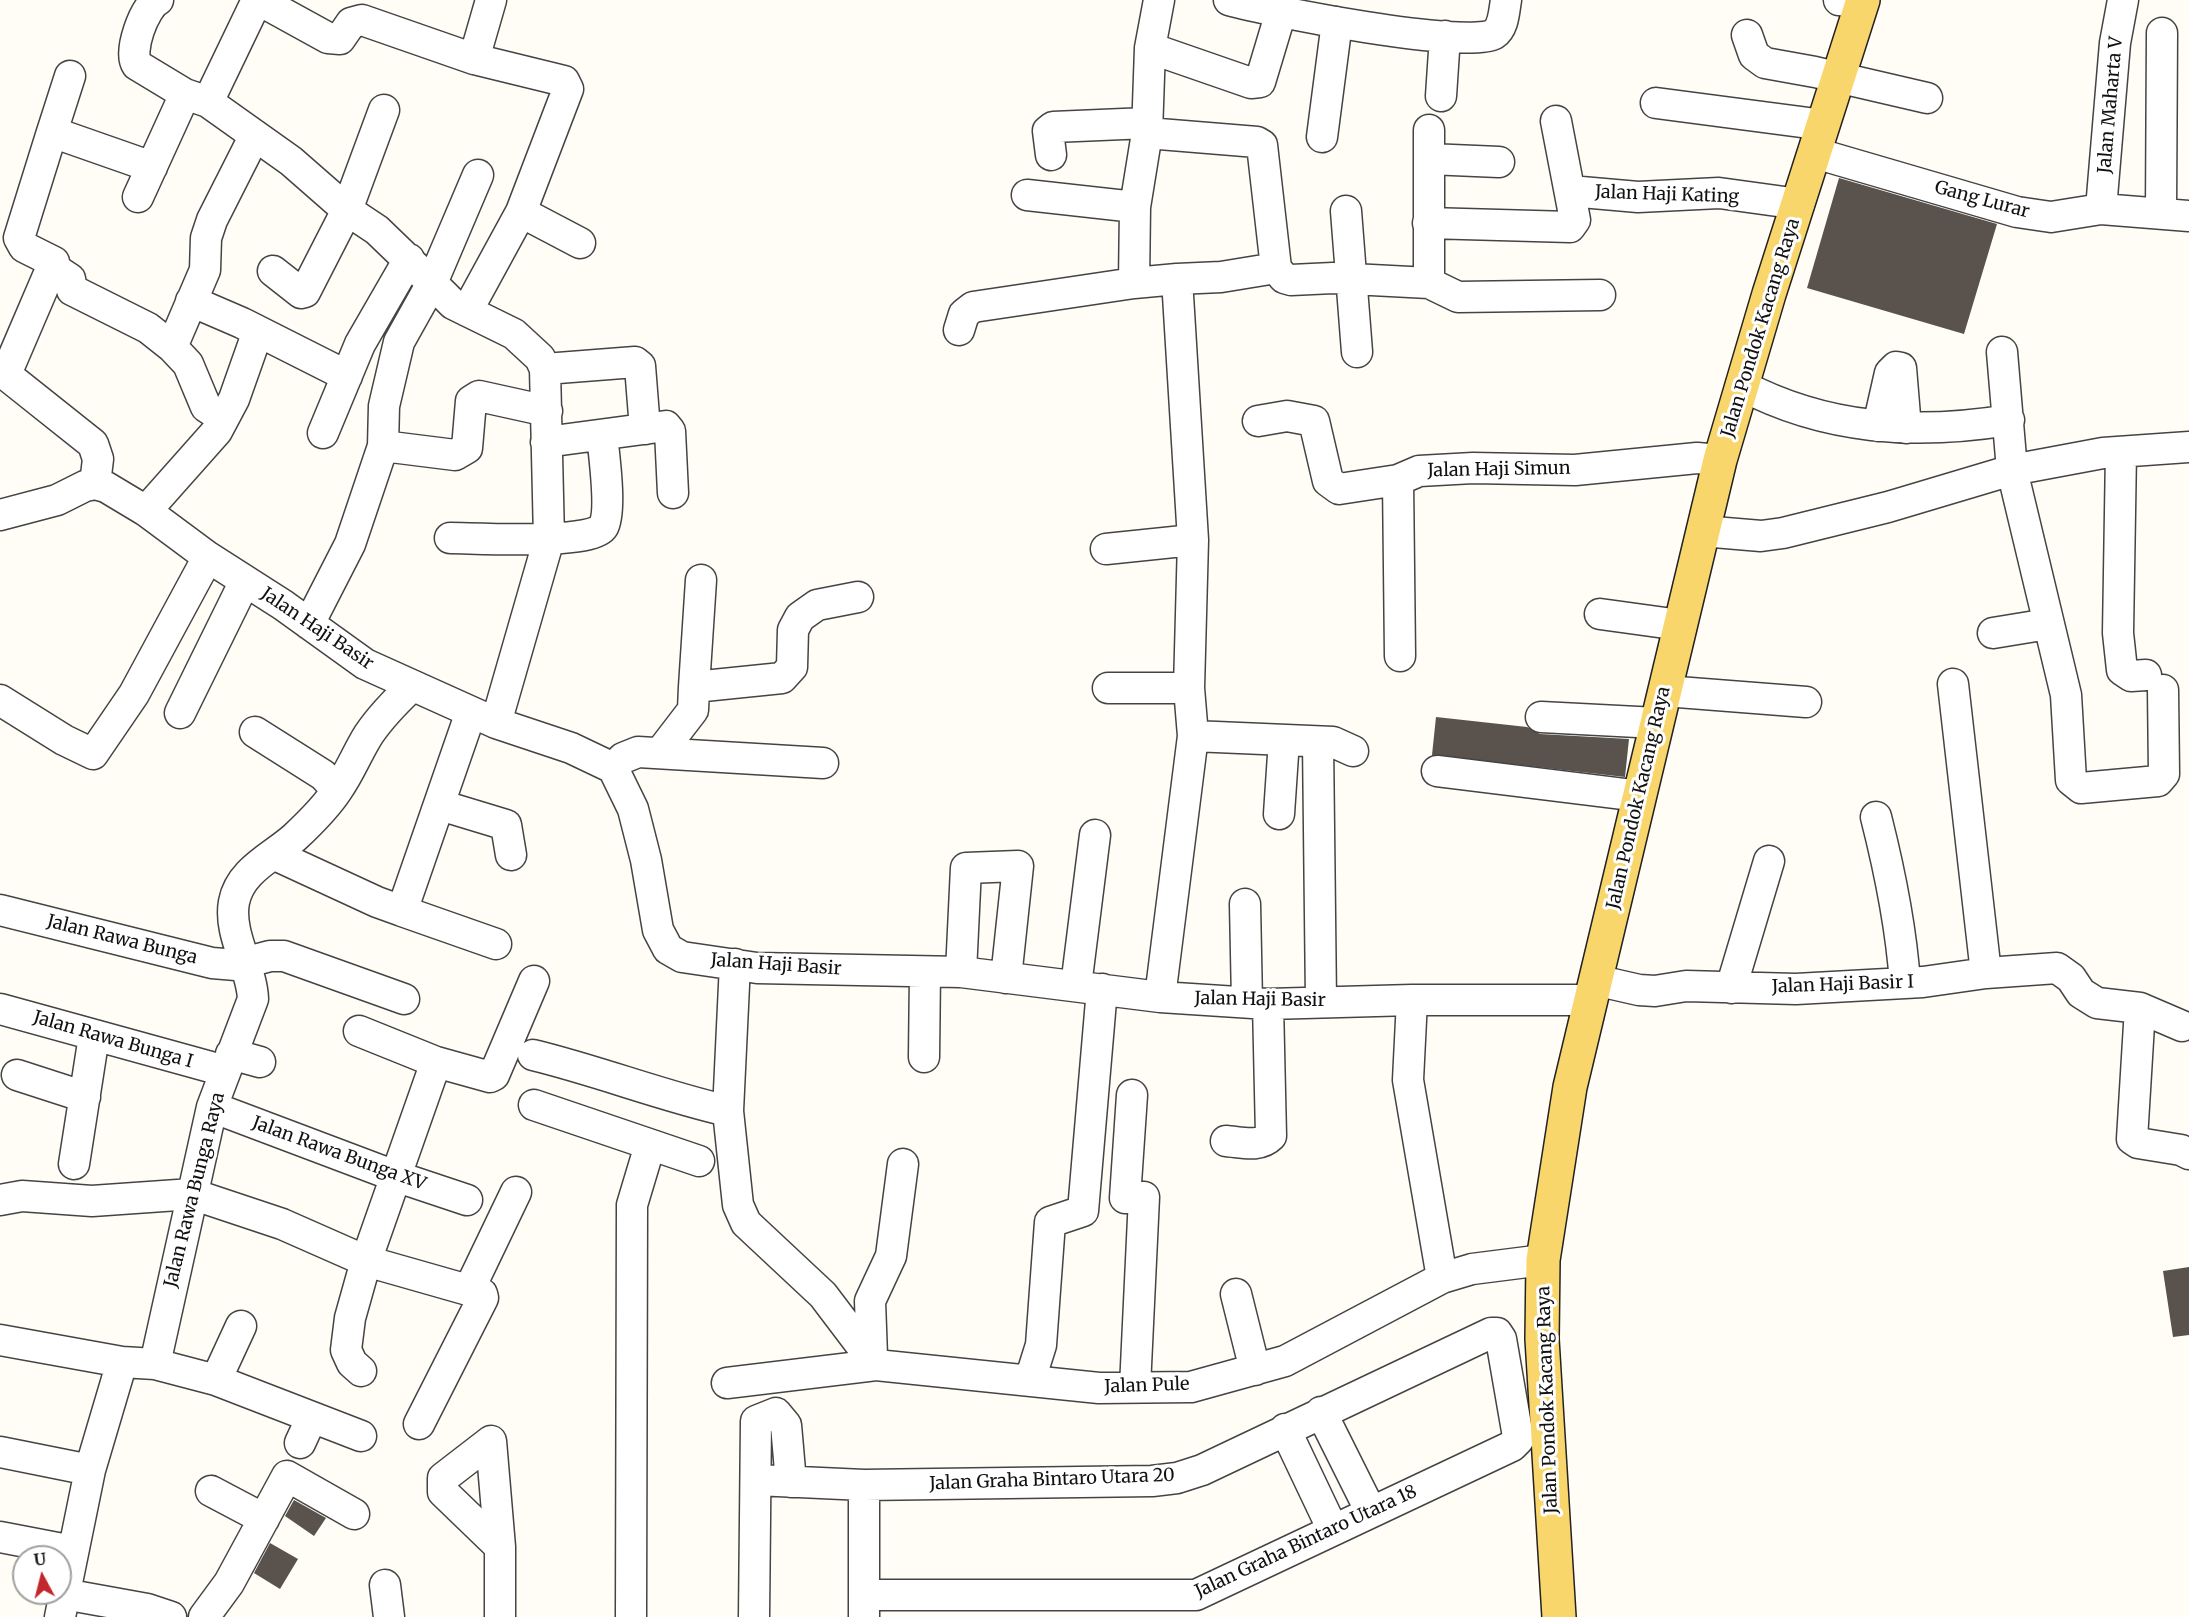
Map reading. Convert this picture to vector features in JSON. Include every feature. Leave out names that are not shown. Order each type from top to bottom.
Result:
[{"type":"main road","name":"Jalan Pondok Kacang Raya","points":[[1559,1617],[1542,1339],[1543,1260],[1570,1087],[1720,460],[1839,77],[1854,1]]},
{"type":"street","points":[[158,0],[150,5],[132,56],[137,65],[196,98],[291,161],[347,210],[377,230],[453,304],[514,334],[540,358],[545,369],[549,538],[483,717],[440,805],[402,911]]},
{"type":"street","points":[[138,197],[152,167],[258,0],[328,38],[340,39],[351,22],[362,21],[474,59],[564,81],[568,85],[521,212],[468,311]]},
{"type":"street","points":[[474,59],[491,0]]},
{"type":"street","points":[[1134,283],[1136,207],[1147,128],[1150,48],[1159,0]]},
{"type":"street","points":[[1230,0],[1337,22],[1475,39],[1497,32],[1501,26],[1506,0]]},
{"type":"street","name":"Jalan Maharta V","points":[[2101,209],[2115,43],[2123,0]]},
{"type":"street","points":[[1150,48],[1251,83],[1260,82],[1274,8]]},
{"type":"street","points":[[1322,137],[1337,22]]},
{"type":"street","points":[[2162,33],[2175,214]]},
{"type":"street","points":[[1747,35],[1754,55],[1766,63],[1839,77],[1927,98]]},
{"type":"street","points":[[1440,96],[1445,36]]},
{"type":"street","points":[[0,515],[57,500],[95,484],[98,459],[93,444],[3,372],[54,262],[24,247],[19,238],[70,76]]},
{"type":"street","name":"Gang Lurar","points":[[1656,103],[1820,139],[2017,212],[2051,217],[2101,209],[2175,214]]},
{"type":"street","points":[[273,271],[301,293],[305,292],[347,210],[384,110]]},
{"type":"street","points":[[1428,222],[1570,226],[1575,220],[1556,121]]},
{"type":"street","points":[[1052,155],[1048,131],[1053,127],[1147,128],[1257,142],[1262,145],[1276,267],[1284,278],[1429,283],[1458,297],[1600,295]]},
{"type":"street","points":[[52,132],[152,167]]},
{"type":"street","points":[[172,347],[205,270],[206,238],[212,220],[254,137]]},
{"type":"street","points":[[1429,283],[1429,145],[1499,162]]},
{"type":"street","points":[[309,624],[350,544],[383,446],[384,406],[399,342],[432,284],[478,175]]},
{"type":"street","name":"Jalan Haji Kating","points":[[1570,191],[1638,197],[1719,193],[1799,204]]},
{"type":"street","points":[[1027,195],[1136,207]]},
{"type":"street","points":[[1346,211],[1357,352]]},
{"type":"street","points":[[521,212],[580,243]]},
{"type":"street","points":[[323,433],[360,344],[409,259]]},
{"type":"street","points":[[52,267],[70,279],[72,290],[148,328],[172,347],[188,364],[206,407],[223,418]]},
{"type":"street","points":[[959,330],[964,314],[973,307],[1134,283],[1221,277],[1276,267]]},
{"type":"street","points":[[1160,997],[1193,736],[1189,688],[1193,540],[1177,279]]},
{"type":"street","points":[[191,301],[258,331],[347,376]]},
{"type":"street","points":[[146,511],[204,448],[223,418],[234,399],[258,331]]},
{"type":"street","points":[[2002,352],[2012,470],[2066,695],[2069,771],[2071,780],[2081,788],[2158,780],[2164,774],[2154,682],[2122,670],[2120,662],[2118,633],[2121,452]]},
{"type":"street","points":[[545,369],[635,362],[640,366],[645,429]]},
{"type":"street","points":[[1742,386],[1798,409],[1850,423],[1956,429],[2009,420]]},
{"type":"street","points":[[383,446],[455,455],[462,453],[467,447],[471,401],[479,396],[547,411]]},
{"type":"street","name":"Jalan Haji Simun","points":[[1258,421],[1287,416],[1314,422],[1329,481],[1339,489],[1398,480],[1419,471],[1473,468],[1575,470],[1697,458],[1720,460]]},
{"type":"street","points":[[546,442],[669,427],[673,494]]},
{"type":"street","points":[[450,538],[549,538],[591,536],[599,532],[605,524],[607,491],[602,435]]},
{"type":"street","points":[[1702,531],[1761,536],[1784,533],[1888,507],[2012,470],[2121,452],[2189,447]]},
{"type":"street","points":[[1398,480],[1400,656]]},
{"type":"street","name":"Jalan Haji Basir","points":[[95,484],[106,487],[146,511],[208,557],[365,664],[483,717],[571,748],[613,768],[633,809],[646,860],[658,930],[668,950],[682,957],[757,968],[961,972],[1160,997],[1258,1003],[1412,999],[1593,990]]},
{"type":"street","points":[[1106,549],[1193,540]]},
{"type":"street","points":[[0,700],[64,740],[93,754],[134,694],[208,557]]},
{"type":"street","points":[[660,753],[693,710],[701,580]]},
{"type":"street","points":[[180,713],[245,581]]},
{"type":"street","points":[[694,687],[783,678],[792,667],[794,630],[800,617],[817,605],[858,597]]},
{"type":"street","points":[[1600,614],[1680,625]]},
{"type":"street","points":[[1993,633],[2048,624]]},
{"type":"street","points":[[1953,684],[1986,972]]},
{"type":"street","name":"Jalan Rawa Bunga Raya","points":[[155,1364],[212,1107],[253,999],[252,981],[234,920],[234,902],[241,884],[260,862],[296,836],[337,790],[369,735],[388,708],[412,686]]},
{"type":"street","points":[[1108,688],[1189,688]]},
{"type":"street","points":[[1665,691],[1806,702]]},
{"type":"street","points":[[1541,717],[1657,723]]},
{"type":"street","points":[[255,732],[322,775],[337,790]]},
{"type":"street","points":[[1193,736],[1341,744],[1353,751]]},
{"type":"street","points":[[1280,814],[1284,741]]},
{"type":"street","points":[[1318,742],[1321,1002]]},
{"type":"street","points":[[613,768],[623,758],[638,753],[823,763]]},
{"type":"street","points":[[1437,771],[1639,804]]},
{"type":"street","points":[[1551,804],[1639,804]]},
{"type":"street","points":[[440,805],[506,825],[511,855]]},
{"type":"street","points":[[1876,817],[1892,879],[1902,941],[1905,983]]},
{"type":"street","points":[[1030,1380],[1041,1345],[1050,1222],[1083,1211],[1095,835]]},
{"type":"street","points":[[273,854],[377,902],[496,944]]},
{"type":"street","points":[[1731,988],[1769,861]]},
{"type":"street","points":[[961,972],[966,868],[1018,866],[1006,978]]},
{"type":"street","points":[[1226,1141],[1256,1143],[1266,1141],[1271,1136],[1258,1003],[1245,904]]},
{"type":"street","name":"Jalan Rawa Bunga","points":[[0,910],[212,963],[245,963],[270,956],[284,956],[404,999]]},
{"type":"street","points":[[735,964],[728,1112],[738,1205],[746,1223],[823,1295],[874,1360]]},
{"type":"street","name":"Jalan Haji Basir I","points":[[1593,990],[1655,991],[1686,986],[1796,989],[1905,983],[1986,972],[2057,968],[2071,978],[2081,993],[2097,1003],[2140,1008]]},
{"type":"street","points":[[924,1057],[925,972]]},
{"type":"street","points":[[359,1031],[436,1062],[490,1077],[494,1075],[534,981]]},
{"type":"street","points":[[1412,999],[1408,1080],[1442,1278]]},
{"type":"street","points":[[2182,1026],[2140,1008],[2131,1124],[2132,1139],[2138,1143],[2181,1150],[2189,1154]]},
{"type":"street","name":"Jalan Rawa Bunga I","points":[[0,1009],[94,1036],[228,1063],[260,1062]]},
{"type":"street","points":[[74,1164],[94,1036]]},
{"type":"street","points":[[533,1055],[564,1062],[673,1099],[728,1112]]},
{"type":"street","points":[[361,1371],[352,1363],[346,1350],[350,1318],[366,1261],[436,1062]]},
{"type":"street","points":[[17,1075],[85,1097]]},
{"type":"street","points":[[1132,1095],[1125,1198],[1144,1197],[1135,1388]]},
{"type":"street","points":[[534,1105],[699,1161]]},
{"type":"street","name":"Jalan Rawa Bunga XV","points":[[212,1107],[395,1176],[467,1200]]},
{"type":"street","points":[[631,1617],[632,1205],[650,1145]]},
{"type":"street","points":[[874,1360],[870,1301],[891,1256],[903,1164]]},
{"type":"street","points":[[469,1290],[516,1192]]},
{"type":"street","points":[[0,1200],[22,1197],[92,1201],[192,1194],[282,1224],[366,1261],[482,1294],[483,1298],[419,1424]]},
{"type":"street","name":"Jalan Pule","points":[[727,1383],[874,1360],[1099,1388],[1191,1387],[1285,1361],[1442,1278],[1472,1269],[1543,1260]]},
{"type":"street","points":[[1236,1294],[1255,1370]]},
{"type":"street","points":[[216,1380],[241,1326]]},
{"type":"street","name":"Jalan Graha Bintaro Utara 20","points":[[756,1480],[864,1485],[1152,1481],[1177,1478],[1202,1470],[1491,1333],[1497,1333]]},
{"type":"street","name":"Jalan Graha Bintaro Utara 18","points":[[864,1606],[1196,1595],[1512,1446],[1518,1440],[1501,1339],[1497,1333]]},
{"type":"street","points":[[0,1340],[122,1362],[155,1364],[216,1380],[306,1430],[361,1436]]},
{"type":"street","points":[[72,1556],[90,1470],[122,1362]]},
{"type":"street","points":[[1321,1412],[1371,1512]]},
{"type":"street","points":[[754,1617],[756,1421],[776,1413],[786,1425],[791,1482]]},
{"type":"street","points":[[1285,1429],[1333,1530]]},
{"type":"street","points":[[0,1452],[90,1470]]},
{"type":"street","points":[[204,1617],[230,1583],[286,1476],[343,1508]]},
{"type":"street","points":[[864,1485],[864,1606]]},
{"type":"street","points":[[211,1491],[264,1519]]},
{"type":"street","points":[[0,1537],[73,1551]]},
{"type":"street","points":[[500,1547],[500,1617]]},
{"type":"street","points":[[385,1585],[388,1617]]},
{"type":"street","points":[[62,1605],[147,1609],[171,1617]]},
{"type":"building","points":[[1839,178],[1997,224],[1964,334],[1807,288]]},
{"type":"building","points":[[1436,717],[1527,727],[1540,734],[1629,739],[1625,777],[1432,755]]},
{"type":"building","points":[[2189,1267],[2189,1335],[2173,1337],[2163,1271]]},
{"type":"building","points":[[294,1500],[326,1518],[314,1536],[285,1516]]},
{"type":"building","points":[[270,1543],[298,1559],[280,1589],[254,1573]]}]
